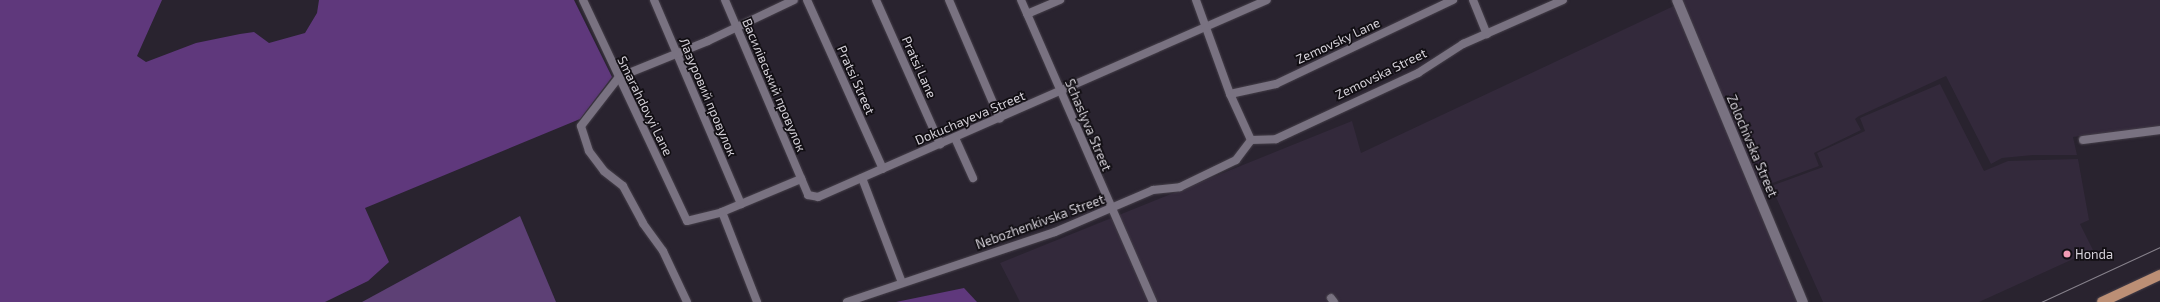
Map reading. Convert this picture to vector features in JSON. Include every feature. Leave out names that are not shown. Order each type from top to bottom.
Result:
[{"type":"main road","points":[[2102,302],[2160,275]]},
{"type":"street","name":"Smarahdovyi Lane","points":[[583,0],[604,52],[619,77],[687,221],[722,212]]},
{"type":"street","name":"Лазуровий провулок","points":[[654,0],[740,204]]},
{"type":"street","name":"Василівський провулок","points":[[725,0],[801,179]]},
{"type":"street","points":[[687,302],[664,251],[643,224],[623,186],[604,171],[588,151],[581,132],[581,126],[619,77],[677,54],[794,0]]},
{"type":"street","name":"Pratsi Street","points":[[807,0],[883,169]]},
{"type":"street","name":"Pratsi Lane","points":[[876,0],[940,144]]},
{"type":"street","points":[[949,0],[1000,119]]},
{"type":"street","name":"Schaslyva Street","points":[[1021,0],[1111,209],[1153,302]]},
{"type":"street","points":[[1027,14],[1060,0]]},
{"type":"street","points":[[1196,0],[1230,94],[1251,140]]},
{"type":"street","name":"Dokuchayeva Street","points":[[801,179],[808,195],[818,197],[1000,119],[1267,0]]},
{"type":"street","name":"Zemovsky Lane","points":[[1230,94],[1276,84],[1452,0]]},
{"type":"street","points":[[1472,0],[1487,34]]},
{"type":"street","name":"Zemovska Street","points":[[1251,140],[1276,139],[1418,72],[1487,34],[1563,0]]},
{"type":"street","name":"Zolochivska Street","points":[[1677,0],[1803,302]]},
{"type":"street","points":[[2083,140],[2160,130]]},
{"type":"street","points":[[955,138],[973,178]]},
{"type":"street","name":"Nebozhenkivska Street","points":[[847,302],[1055,232],[1111,209],[1138,195],[1180,187],[1215,173],[1236,160],[1251,140]]},
{"type":"street","points":[[862,178],[902,283]]},
{"type":"street","points":[[757,302],[722,212],[801,179]]},
{"type":"shaded area","points":[[0,0],[162,0],[137,56],[146,62],[196,43],[240,34],[254,32],[269,43],[305,33],[317,13],[319,0],[574,0],[612,77],[580,119],[365,208],[389,262],[368,281],[325,302],[0,302]]},
{"type":"shaded area","points":[[1677,0],[2160,0],[2160,126],[2073,137],[2077,155],[2033,155],[2002,158],[1991,164],[1946,76],[1859,116],[1855,119],[1861,130],[1814,153],[1819,166],[1756,189],[1803,302],[1020,302],[1000,263],[1352,121],[1361,153],[1678,4]]},
{"type":"shaded area","points":[[1940,84],[1984,171],[2008,161],[2078,159],[2089,220],[2080,224],[2093,250],[1979,302],[1823,302],[1771,186],[1823,167],[1817,153],[1865,131],[1860,118]]},
{"type":"shaded area","points":[[520,216],[556,302],[362,302]]},
{"type":"shaded area","points":[[964,288],[977,302],[896,302]]},
{"type":"tram line","points":[[2041,302],[2160,247]]},
{"type":"place","name":"Honda","points":[[2067,254]]}]
